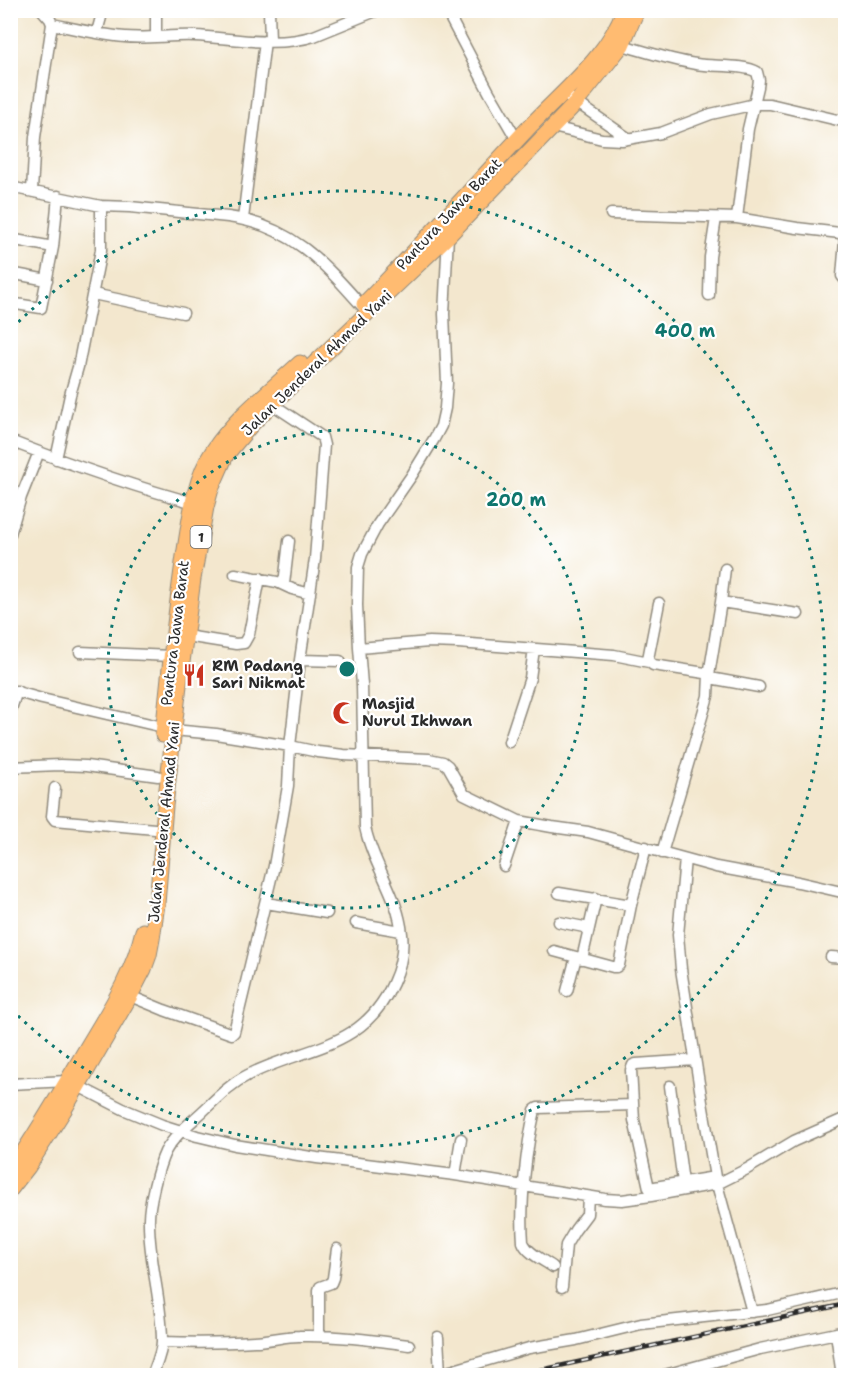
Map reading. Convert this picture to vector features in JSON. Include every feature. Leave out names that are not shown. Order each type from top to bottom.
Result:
[{"type":"highway","name":"Pantura Jawa Barat","points":[[10,1172],[72,1084],[139,950],[147,909],[159,776],[168,728],[171,656],[180,583],[200,505],[204,467],[228,431],[251,407],[362,306],[593,61],[610,38],[624,10]]},
{"type":"highway","name":"Jalan Jenderal Ahmad Yani","points":[[10,1190],[28,1167],[72,1084],[130,996],[144,969],[152,939],[168,728],[186,636],[194,579],[200,505],[211,489],[226,455],[272,404],[448,236],[576,103],[622,45],[637,10]]},
{"type":"street","points":[[32,191],[35,137],[52,24],[42,10]]},
{"type":"street","points":[[97,32],[103,10]]},
{"type":"street","points":[[156,10],[156,37]]},
{"type":"street","points":[[243,219],[267,41],[269,10]]},
{"type":"street","points":[[52,24],[125,37],[191,36],[267,41],[304,39],[378,10]]},
{"type":"street","points":[[446,10],[489,92],[518,140]]},
{"type":"street","points":[[622,45],[695,64],[753,69],[757,72],[759,80],[748,129],[737,218]]},
{"type":"street","points":[[563,93],[628,138]]},
{"type":"street","points":[[553,127],[602,139],[622,140],[661,133],[695,119],[755,104],[770,104],[846,122]]},
{"type":"street","points":[[10,187],[101,206],[243,219],[285,235],[304,247],[362,306]]},
{"type":"street","points":[[10,303],[41,308],[53,248],[58,196]]},
{"type":"street","points":[[56,459],[78,368],[102,250],[101,206]]},
{"type":"street","points":[[611,214],[737,218],[840,233],[846,241],[842,276],[846,281]]},
{"type":"street","points":[[709,294],[710,257],[716,218]]},
{"type":"street","points":[[152,1376],[162,1342],[148,1221],[155,1183],[166,1150],[180,1132],[226,1089],[246,1076],[270,1065],[331,1044],[358,1028],[372,1017],[389,992],[397,975],[402,953],[399,916],[393,896],[373,857],[365,827],[357,576],[362,554],[378,524],[412,475],[441,426],[447,383],[444,314],[448,236]]},
{"type":"street","points":[[10,239],[53,248]]},
{"type":"street","points":[[10,273],[47,280]]},
{"type":"street","points":[[93,294],[183,313]]},
{"type":"street","points":[[130,996],[232,1034],[266,903],[288,786],[300,660],[319,508],[323,440],[322,437],[272,404]]},
{"type":"street","points":[[10,441],[56,459],[200,505]]},
{"type":"street","points":[[10,534],[21,497],[39,452]]},
{"type":"street","points":[[284,584],[289,541]]},
{"type":"street","points":[[662,853],[708,696],[725,569]]},
{"type":"street","points":[[234,574],[284,584],[291,589],[310,594]]},
{"type":"street","points":[[186,636],[236,644],[244,643],[249,634],[260,578]]},
{"type":"street","points":[[721,602],[798,614]]},
{"type":"street","points":[[649,662],[659,603]]},
{"type":"street","points":[[359,648],[429,642],[614,655],[649,662],[653,665],[705,673],[710,677],[759,687]]},
{"type":"street","points":[[509,742],[530,678],[534,649]]},
{"type":"street","points":[[80,652],[171,656]]},
{"type":"street","points":[[300,660],[340,661]]},
{"type":"street","points":[[10,712],[14,691],[168,728],[318,752],[423,758],[443,762],[451,769],[464,794],[519,821],[588,832],[716,867],[846,892]]},
{"type":"street","points":[[10,767],[86,766],[159,776]]},
{"type":"street","points":[[55,788],[52,816],[55,820],[155,829]]},
{"type":"street","points":[[504,866],[519,821]]},
{"type":"street","points":[[554,951],[613,967],[619,965],[646,847]]},
{"type":"street","points":[[685,859],[678,935],[679,953],[716,1181],[752,1312]]},
{"type":"street","points":[[559,893],[631,905]]},
{"type":"street","points":[[567,991],[590,928],[596,898]]},
{"type":"street","points":[[266,903],[327,913]]},
{"type":"street","points":[[559,922],[590,928]]},
{"type":"street","points":[[356,923],[401,931]]},
{"type":"street","points":[[831,957],[846,958]]},
{"type":"street","points":[[650,1192],[634,1120],[631,1070],[636,1064],[695,1060]]},
{"type":"street","points":[[10,1084],[72,1084],[123,1109],[180,1132],[235,1144],[317,1158],[524,1185],[605,1200],[622,1200],[650,1192],[716,1181],[739,1173],[794,1141],[845,1120]]},
{"type":"street","points":[[670,1086],[684,1187]]},
{"type":"street","points":[[553,1267],[529,1251],[523,1242],[524,1185],[535,1110],[537,1108],[633,1105]]},
{"type":"street","points":[[455,1175],[461,1139]]},
{"type":"street","points":[[562,1287],[566,1245],[587,1215],[588,1197]]},
{"type":"street","points":[[318,1336],[319,1290],[320,1287],[331,1283],[337,1250]]},
{"type":"street","points":[[438,1337],[436,1375],[529,1347],[576,1340],[641,1324],[752,1312],[789,1306],[846,1292]]},
{"type":"street","points":[[661,1376],[676,1374],[760,1349],[841,1332],[844,1375]]},
{"type":"street","points":[[162,1342],[255,1341],[318,1336],[368,1339],[409,1345]]},
{"type":"railway","points":[[513,1376],[846,1304]]},
{"type":"place","name":"RM Padang Sari Nikmat","points":[[194,675]]},
{"type":"place","name":"Masjid Nurul Ikhwan","points":[[344,713]]}]
